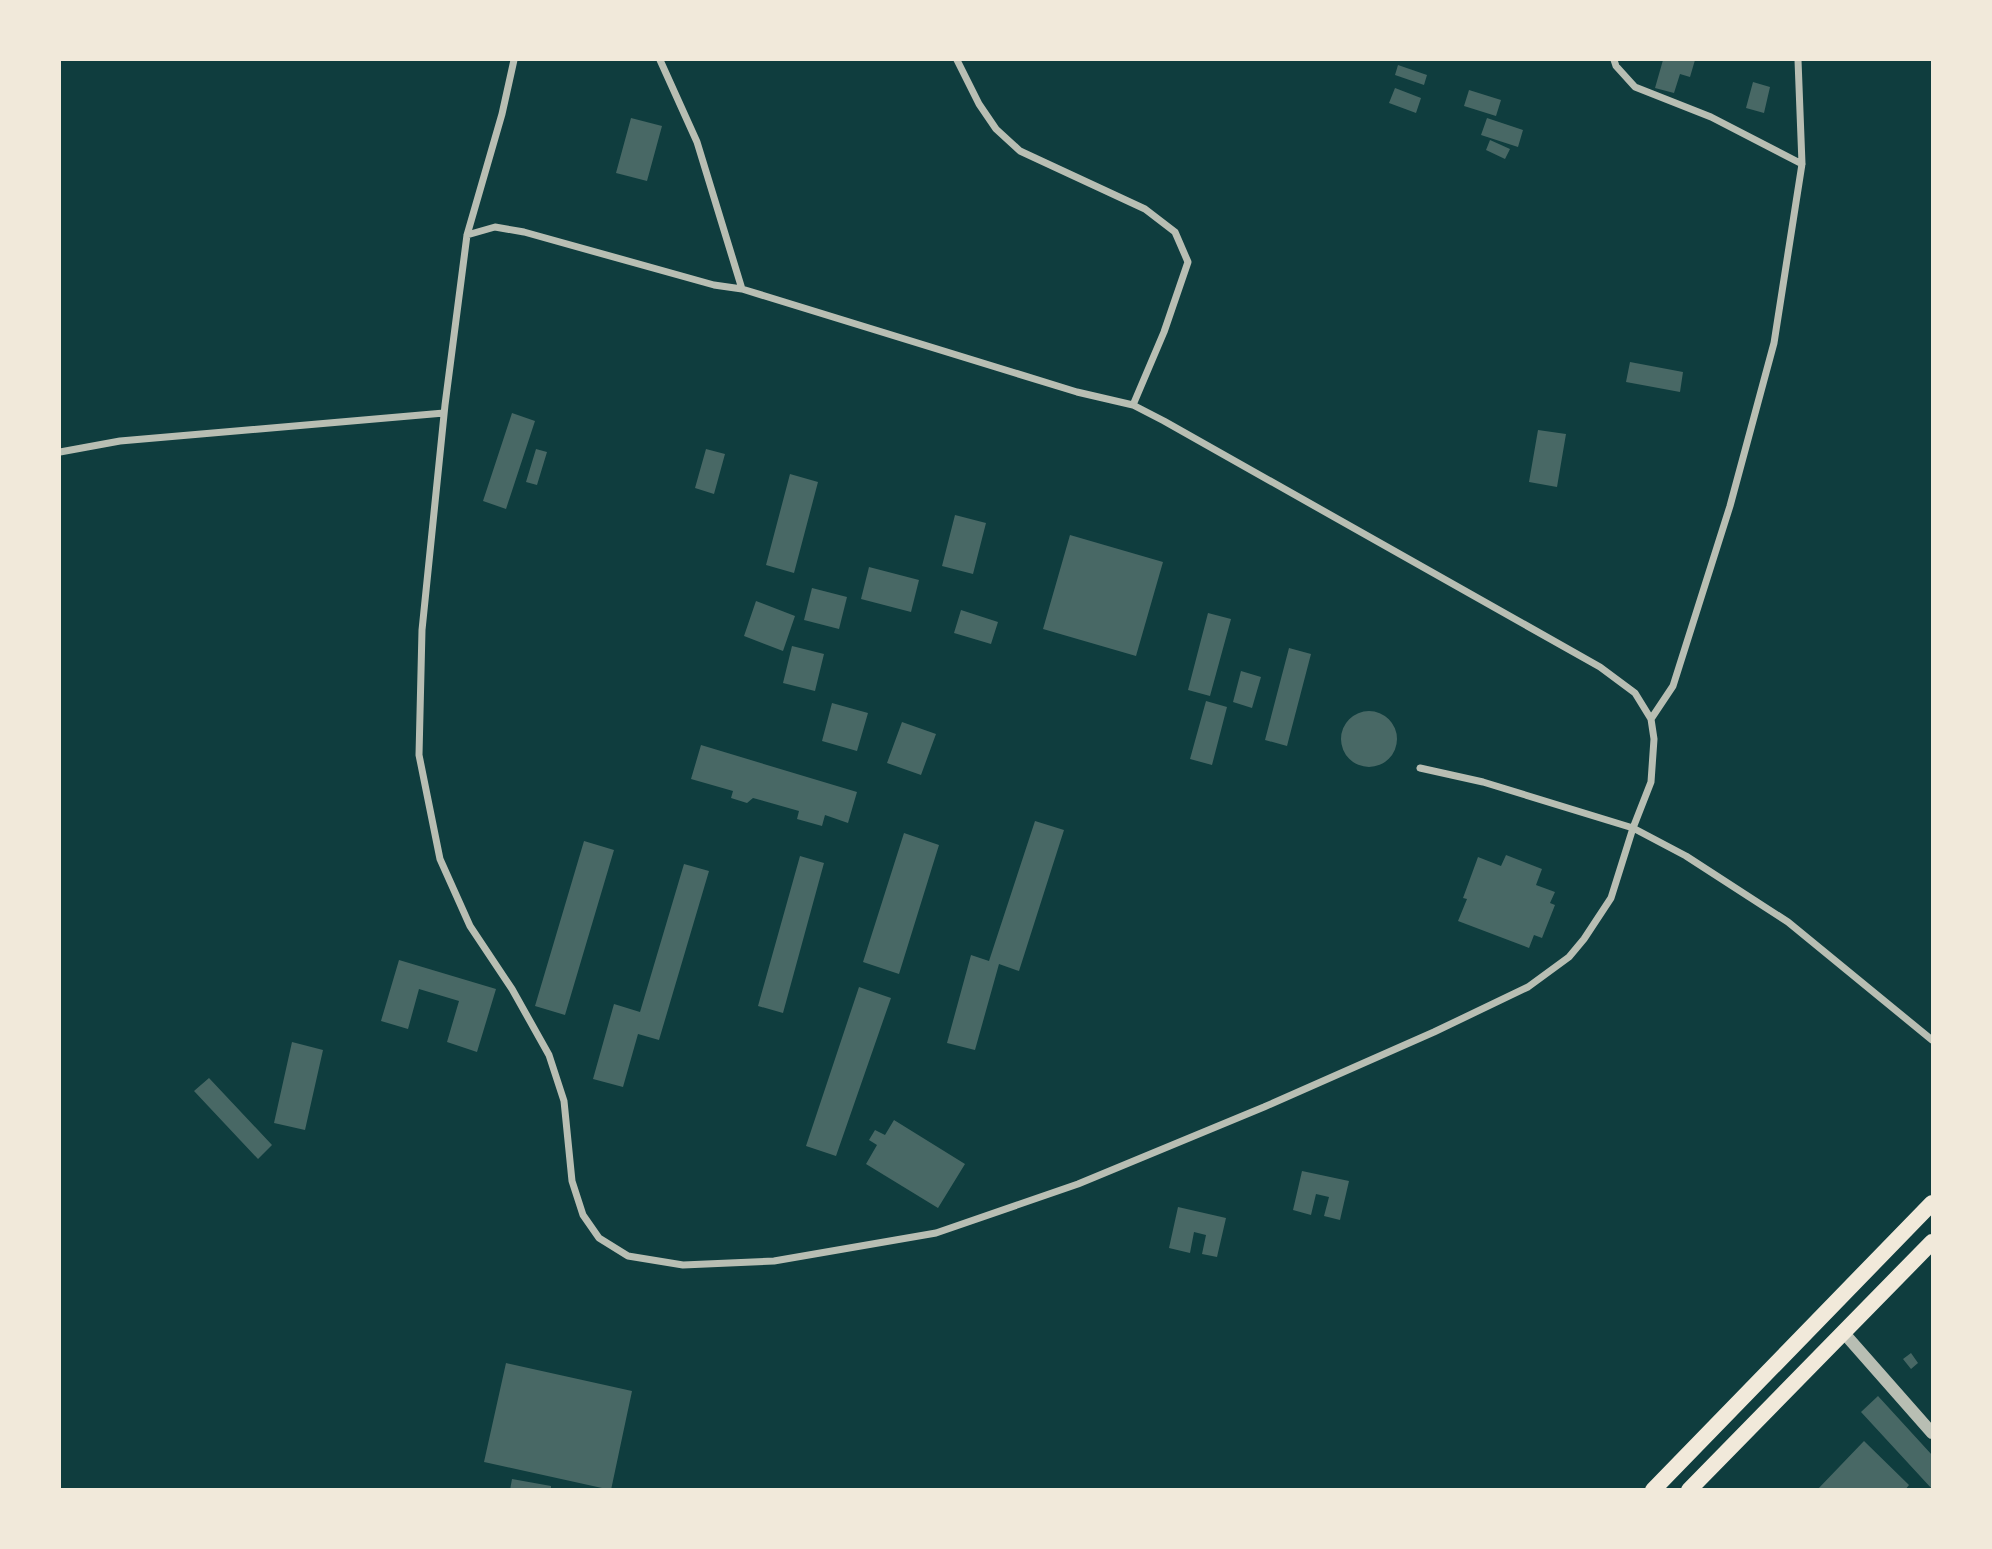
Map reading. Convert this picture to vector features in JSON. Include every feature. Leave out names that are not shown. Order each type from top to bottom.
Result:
[{"type":"highway","points":[[1653,1489],[1933,1203]]},
{"type":"highway","points":[[1689,1489],[1933,1242]]},
{"type":"street","points":[[467,234],[495,227],[524,232],[714,285],[742,289],[1077,392],[1133,405],[1600,667],[1635,693],[1651,719],[1654,739],[1651,782],[1611,898],[1584,940],[1569,957],[1528,987],[1264,1107],[1078,1184],[936,1233],[774,1261],[682,1265],[628,1256],[599,1238],[583,1215],[572,1181],[564,1101],[549,1055],[512,989],[470,926],[440,859],[419,755],[422,629],[444,414],[467,234],[502,114],[514,60]]},
{"type":"street","points":[[660,60],[697,142],[742,289]]},
{"type":"street","points":[[957,60],[979,104],[996,129],[1020,151],[1145,209],[1175,232],[1188,262],[1164,332],[1133,405]]},
{"type":"street","points":[[1614,60],[1616,66],[1635,87],[1711,117],[1802,164]]},
{"type":"street","points":[[1651,719],[1673,686],[1730,506],[1774,343],[1802,164],[1798,60]]},
{"type":"street","points":[[60,452],[120,441],[444,414]]},
{"type":"street","points":[[1420,768],[1483,782],[1633,828],[1686,856],[1788,922],[1933,1041]]},
{"type":"street","points":[[1843,1332],[1933,1433]]},
{"type":"building","points":[[1663,60],[1695,60],[1690,77],[1680,74],[1674,93],[1655,88]]},
{"type":"building","points":[[1398,65],[1427,75],[1424,85],[1395,75]]},
{"type":"building","points":[[1753,82],[1770,87],[1764,113],[1746,108]]},
{"type":"building","points":[[1395,88],[1421,98],[1416,113],[1389,103]]},
{"type":"building","points":[[1469,90],[1501,100],[1496,116],[1464,106]]},
{"type":"building","points":[[631,118],[662,126],[647,181],[616,173]]},
{"type":"building","points":[[1487,118],[1523,130],[1518,147],[1481,135]]},
{"type":"building","points":[[1490,140],[1510,149],[1505,159],[1486,150]]},
{"type":"building","points":[[1630,362],[1683,372],[1680,392],[1626,382]]},
{"type":"building","points":[[512,413],[535,421],[506,509],[483,501]]},
{"type":"building","points":[[1538,430],[1566,434],[1557,487],[1529,482]]},
{"type":"building","points":[[536,449],[547,452],[537,485],[526,482]]},
{"type":"building","points":[[706,449],[725,454],[714,494],[695,488]]},
{"type":"building","points":[[790,474],[818,482],[794,573],[766,565]]},
{"type":"building","points":[[955,515],[986,523],[973,574],[942,566]]},
{"type":"building","points":[[1070,535],[1163,562],[1136,656],[1043,629]]},
{"type":"building","points":[[869,567],[919,580],[911,612],[861,599]]},
{"type":"building","points":[[812,588],[847,597],[839,629],[804,620]]},
{"type":"building","points":[[756,601],[795,616],[783,651],[744,636]]},
{"type":"building","points":[[961,610],[998,622],[991,644],[954,633]]},
{"type":"building","points":[[1208,613],[1231,619],[1210,696],[1188,690]]},
{"type":"building","points":[[792,646],[824,654],[815,691],[783,683]]},
{"type":"building","points":[[1289,648],[1311,654],[1287,746],[1265,740]]},
{"type":"building","points":[[1241,671],[1261,677],[1252,708],[1233,702]]},
{"type":"building","points":[[1206,701],[1227,707],[1212,765],[1190,759]]},
{"type":"building","points":[[832,703],[868,713],[857,751],[822,741]]},
{"type":"building","points":[[1369,711],[1380,713],[1389,719],[1395,728],[1395,750],[1389,759],[1380,765],[1369,767],[1358,765],[1349,759],[1343,750],[1341,739],[1343,728],[1349,719],[1358,713]]},
{"type":"building","points":[[902,722],[936,734],[921,775],[887,763]]},
{"type":"building","points":[[701,745],[857,792],[848,823],[825,815],[822,826],[797,819],[799,811],[753,798],[747,803],[731,798],[733,791],[691,779]]},
{"type":"building","points":[[1035,821],[1064,830],[1019,971],[999,964],[975,1050],[947,1043],[971,955],[989,961]]},
{"type":"building","points":[[904,833],[939,845],[899,974],[863,962]]},
{"type":"building","points":[[584,841],[614,850],[565,1015],[535,1006]]},
{"type":"building","points":[[1506,855],[1542,869],[1536,885],[1555,892],[1550,903],[1555,905],[1542,938],[1534,935],[1529,948],[1458,921],[1478,857],[1501,866]]},
{"type":"building","points":[[800,856],[824,863],[783,1013],[758,1006]]},
{"type":"building","points":[[684,864],[709,871],[659,1040],[638,1034],[623,1087],[593,1079],[614,1004],[640,1012]]},
{"type":"building","points":[[399,960],[496,989],[477,1052],[447,1042],[459,1001],[419,989],[408,1029],[381,1021]]},
{"type":"building","points":[[859,987],[891,998],[836,1156],[806,1146]]},
{"type":"building","points":[[292,1042],[323,1050],[305,1130],[274,1123]]},
{"type":"building","points":[[209,1078],[272,1145],[258,1159],[194,1091]]},
{"type":"building","points":[[894,1120],[965,1164],[938,1208],[866,1164],[877,1145],[869,1140],[875,1130],[885,1135]]},
{"type":"building","points":[[1302,1171],[1349,1181],[1340,1220],[1324,1216],[1329,1197],[1316,1194],[1311,1215],[1293,1210]]},
{"type":"building","points":[[1178,1207],[1226,1218],[1217,1257],[1202,1254],[1206,1235],[1194,1232],[1190,1253],[1169,1248]]},
{"type":"building","points":[[1911,1353],[1918,1363],[1911,1369],[1903,1359]]},
{"type":"building","points":[[506,1363],[632,1391],[611,1490],[484,1462]]},
{"type":"building","points":[[1878,1396],[1932,1455],[1932,1489],[1861,1412]]},
{"type":"building","points":[[1864,1441],[1909,1485],[1905,1490],[1817,1490]]},
{"type":"building","points":[[512,1479],[551,1486],[551,1490],[510,1490]]}]
